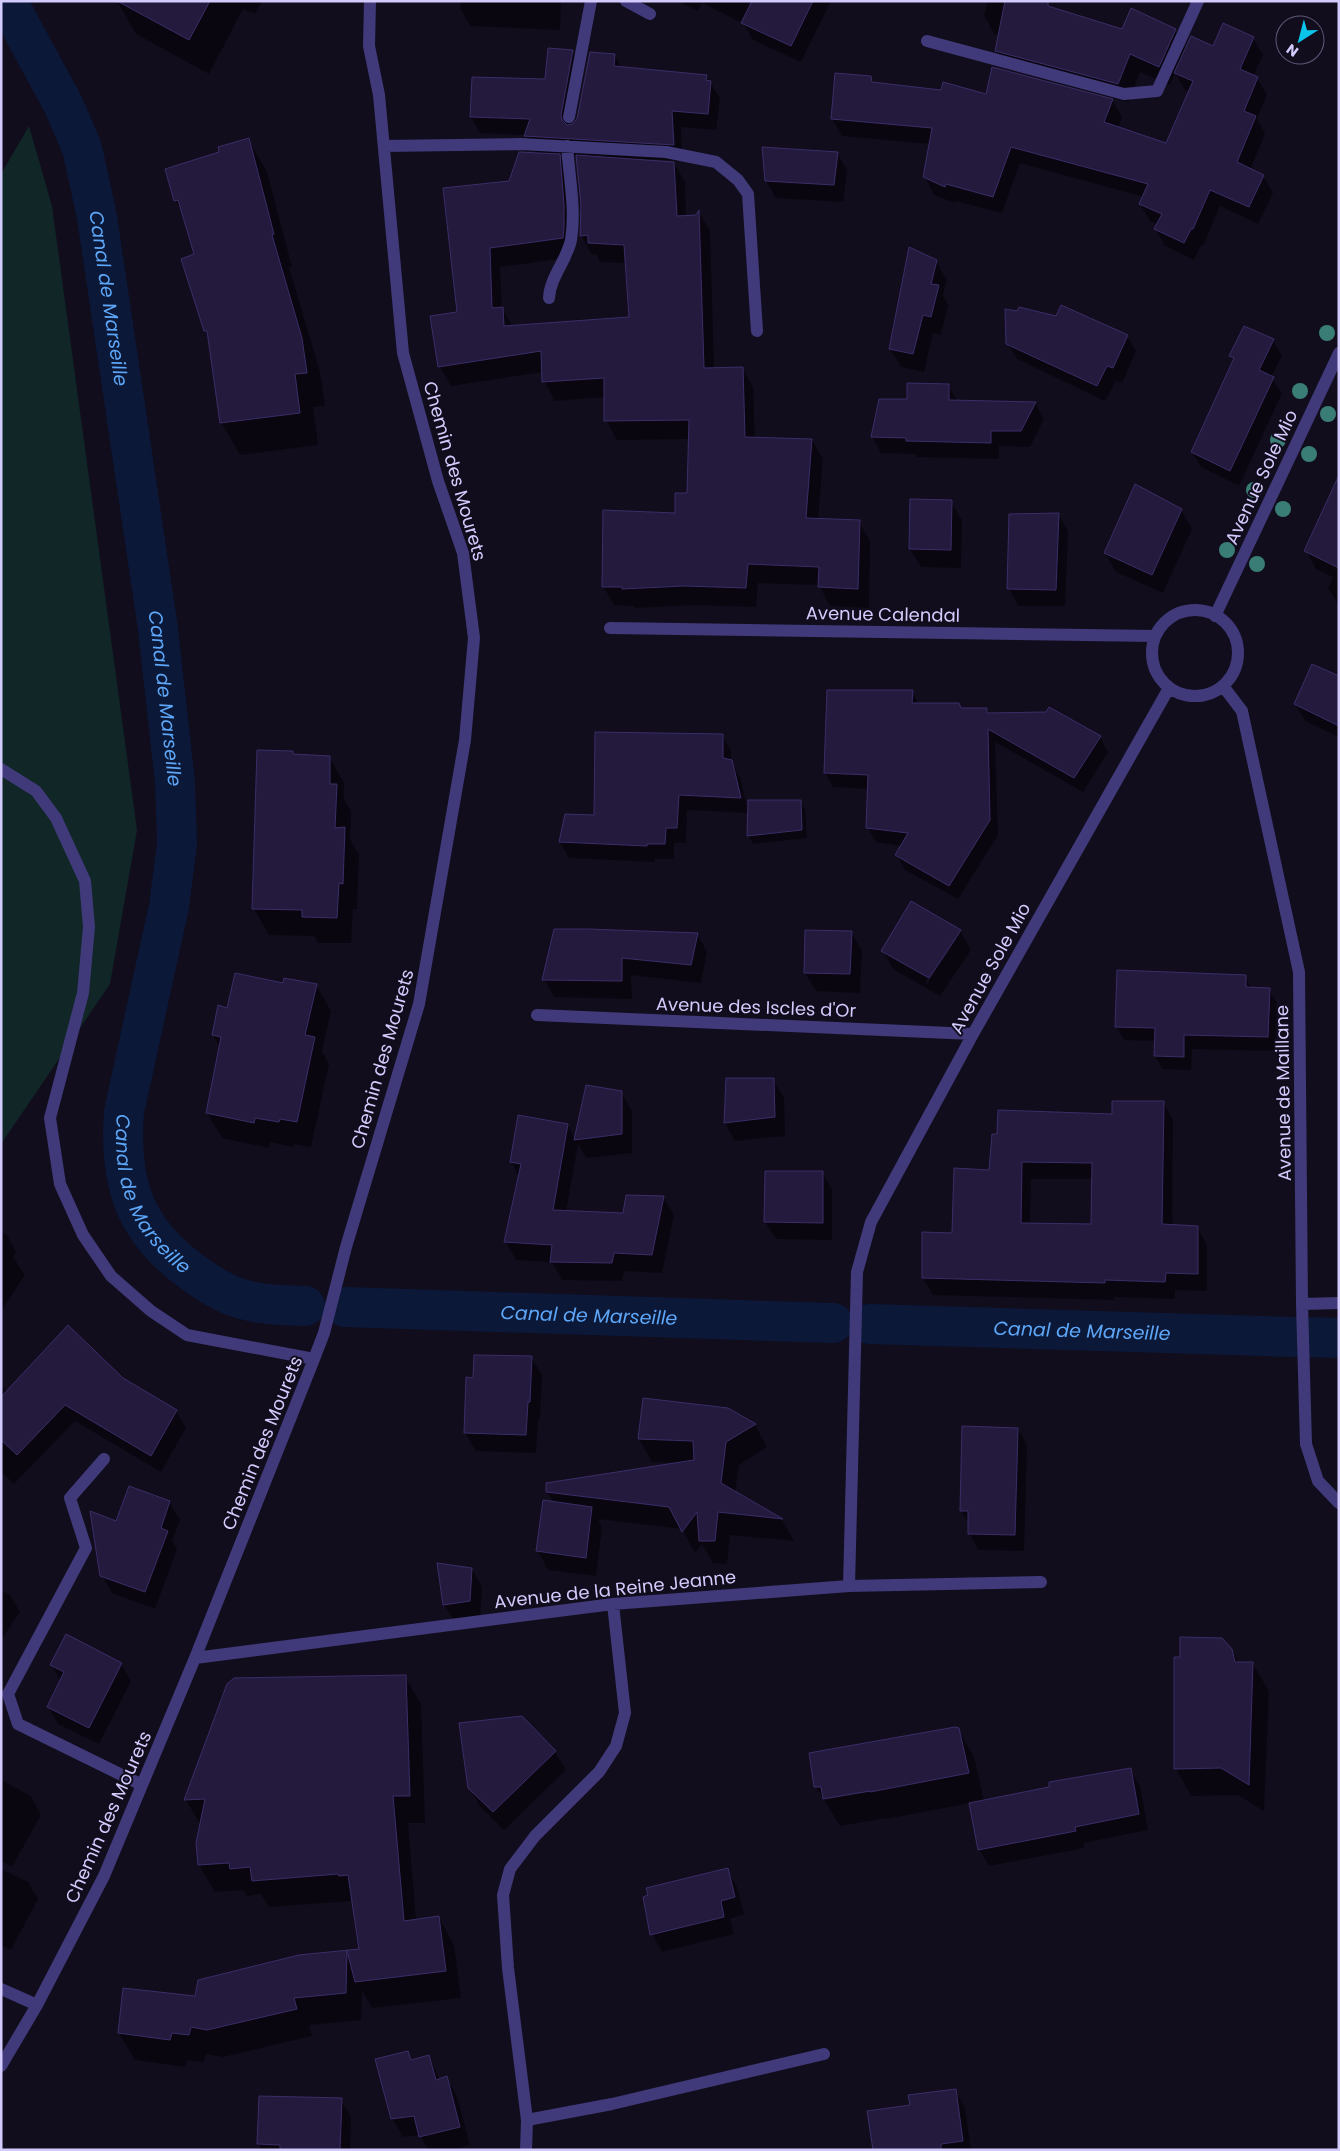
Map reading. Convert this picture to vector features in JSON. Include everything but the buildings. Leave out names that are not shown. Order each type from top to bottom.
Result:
[{"type":"street","name":"Chemin des Mourets","points":[[1,2066],[37,2005],[104,1876],[195,1658],[314,1359],[324,1333],[341,1262],[419,1004],[465,740],[474,638],[463,552],[438,481],[403,353],[379,95],[369,46],[370,1]]},
{"type":"street","points":[[569,117],[591,1]]},
{"type":"street","points":[[626,1],[650,14]]},
{"type":"street","points":[[927,41],[1124,94],[1157,91],[1198,1]]},
{"type":"street","points":[[384,146],[521,144],[567,146],[666,152],[716,162],[738,180],[748,194],[757,331]]},
{"type":"street","points":[[549,298],[550,287],[570,241],[572,221],[567,146]]},
{"type":"street","name":"Avenue Sole Mio","points":[[1216,616],[1339,353]]},
{"type":"street","points":[[1199,610],[1216,616],[1227,625],[1235,638],[1238,653],[1237,666],[1230,679],[1223,686],[1204,696],[1189,696],[1169,688],[1158,677],[1153,663],[1151,650],[1155,636],[1170,618],[1184,611],[1199,610]]},
{"type":"street","name":"Avenue Calendal","points":[[610,628],[1155,636]]},
{"type":"street","name":"Avenue de Maillane","points":[[1223,686],[1242,711],[1299,972],[1302,1320],[1306,1444],[1318,1482],[1339,1503]]},
{"type":"street","name":"Avenue Sole Mio","points":[[849,1586],[856,1272],[871,1222],[973,1034],[1169,688]]},
{"type":"street","points":[[1,769],[36,791],[56,818],[85,880],[90,927],[83,993],[50,1118],[60,1184],[84,1236],[111,1276],[151,1311],[187,1335],[314,1359]]},
{"type":"street","name":"Avenue des Iscles d'Or","points":[[537,1015],[973,1034]]},
{"type":"street","points":[[1302,1304],[1339,1303]]},
{"type":"street","points":[[104,1459],[70,1498],[86,1548],[8,1694],[18,1724],[142,1785]]},
{"type":"street","name":"Avenue de la Reine Jeanne","points":[[195,1658],[613,1604],[849,1586],[1041,1582]]},
{"type":"street","points":[[526,2150],[527,2120],[508,1968],[503,1895],[510,1869],[525,1849],[535,1836],[599,1772],[616,1746],[625,1713],[613,1604]]},
{"type":"street","points":[[1,1989],[37,2005]]},
{"type":"street","points":[[527,2120],[612,2104],[824,2054]]},
{"type":"green space","points":[[29,126],[52,206],[137,830],[110,984],[1,1144],[1,174]]},
{"type":"waterway","name":"Canal de Marseille","points":[[7,1],[63,104],[82,148],[97,217],[158,629],[175,782],[177,844],[169,906],[124,1112],[124,1160],[128,1182],[134,1202],[155,1238],[171,1255],[191,1271],[211,1285],[242,1299],[269,1304],[305,1306]]},
{"type":"waterway","name":"Canal de Marseille","points":[[345,1307],[833,1323]]},
{"type":"waterway","name":"Canal de Marseille","points":[[870,1324],[1295,1337]]},
{"type":"waterway","name":"Canal de Marseille","points":[[1311,1337],[1339,1338]]}]
